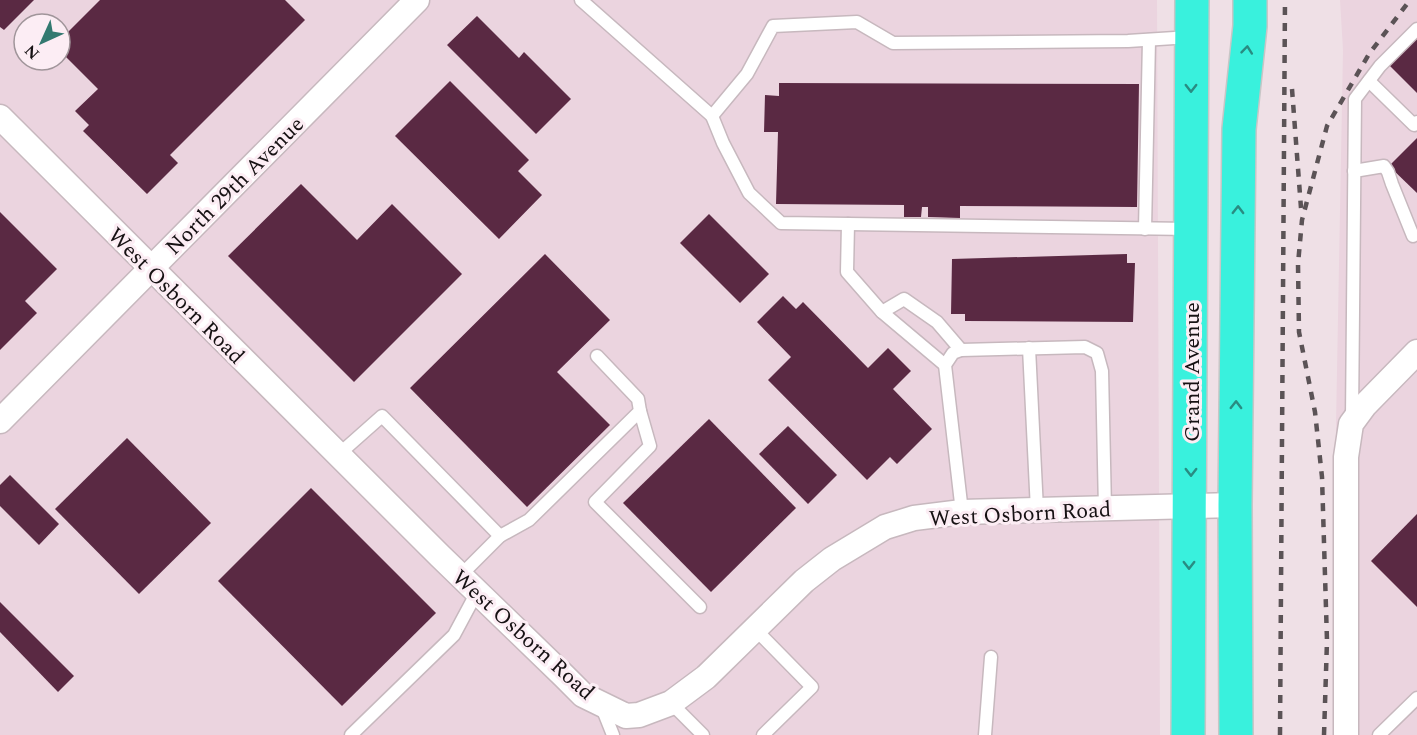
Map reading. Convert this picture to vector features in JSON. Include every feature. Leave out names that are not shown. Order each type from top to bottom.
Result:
[{"type":"highway","name":"Grand Avenue","points":[[1236,735],[1235,505],[1239,129],[1250,26],[1250,0]]},
{"type":"highway","name":"Grand Avenue","points":[[1188,735],[1192,15]]},
{"type":"street","name":"North 29th Avenue","points":[[0,421],[417,0]]},
{"type":"street","name":"West Osborn Road","points":[[0,117],[468,584],[583,695],[626,716],[639,715],[671,703],[706,677],[804,582],[832,559],[885,528],[914,518],[962,512],[1235,505]]},
{"type":"street","points":[[1346,735],[1346,457],[1352,424],[1365,405],[1415,357]]},
{"type":"lane","points":[[581,0],[712,116],[749,193],[782,223],[1192,229]]},
{"type":"lane","points":[[712,116],[747,74],[773,26],[857,22],[893,43],[1128,41],[1149,40],[1192,15]]},
{"type":"lane","points":[[1352,424],[1355,99],[1380,66],[1417,29]]},
{"type":"lane","points":[[1145,229],[1149,40]]},
{"type":"lane","points":[[1369,81],[1414,125],[1417,122]]},
{"type":"lane","points":[[1354,171],[1384,166],[1416,235]]},
{"type":"lane","points":[[848,224],[847,272],[882,312],[945,365]]},
{"type":"lane","points":[[882,312],[903,299],[937,322],[961,350]]},
{"type":"lane","points":[[962,512],[945,365],[953,353],[961,350],[1029,348],[1085,347],[1097,353],[1102,371],[1105,508]]},
{"type":"lane","points":[[1029,348],[1037,510]]},
{"type":"lane","points":[[597,356],[638,399],[650,446],[595,502],[700,607]]},
{"type":"lane","points":[[351,735],[454,635],[468,584],[500,536],[529,520],[640,411]]},
{"type":"lane","points":[[338,455],[382,416],[500,536]]},
{"type":"lane","points":[[755,629],[812,687],[763,735]]},
{"type":"lane","points":[[985,735],[991,657]]},
{"type":"lane","points":[[1379,735],[1417,698]]},
{"type":"lane","points":[[671,703],[702,735]]},
{"type":"lane","points":[[600,704],[613,735]]},
{"type":"shaded area","points":[[0,0],[1157,0],[1160,735],[0,735]]},
{"type":"shaded area","points":[[1340,0],[1417,0],[1417,735],[1336,735],[1336,425],[1343,50]]},
{"type":"building","points":[[0,0],[34,0],[22,12],[12,12],[12,22],[4,30],[0,27]]},
{"type":"building","points":[[100,0],[285,0],[305,20],[170,155],[178,163],[147,194],[83,131],[89,125],[75,111],[98,89],[72,63],[72,28]]},
{"type":"building","points":[[477,16],[519,58],[524,52],[571,99],[536,134],[447,45]]},
{"type":"building","points":[[1417,36],[1417,93],[1389,65]]},
{"type":"building","points":[[450,81],[529,160],[518,171],[542,195],[499,239],[395,136]]},
{"type":"building","points":[[779,83],[1139,84],[1137,207],[960,206],[960,218],[928,217],[928,207],[922,207],[921,217],[904,217],[904,205],[776,204],[778,132],[764,132],[765,95],[779,96]]},
{"type":"building","points":[[1417,138],[1417,193],[1389,166]]},
{"type":"building","points":[[301,184],[357,240],[392,204],[462,274],[354,382],[228,256]]},
{"type":"building","points":[[0,212],[57,269],[25,301],[37,313],[0,350]]},
{"type":"building","points":[[709,214],[769,274],[740,303],[680,243]]},
{"type":"building","points":[[545,254],[610,320],[557,372],[610,425],[527,507],[410,388]]},
{"type":"building","points":[[1127,254],[1127,263],[1135,263],[1133,322],[965,321],[965,314],[951,314],[952,259]]},
{"type":"building","points":[[783,296],[796,309],[803,302],[868,368],[888,348],[911,371],[893,389],[932,429],[897,464],[890,457],[867,480],[768,380],[791,357],[757,322]]},
{"type":"building","points":[[709,419],[796,508],[711,592],[623,503]]},
{"type":"building","points":[[788,426],[837,475],[808,504],[759,454]]},
{"type":"building","points":[[127,438],[211,523],[139,594],[55,509]]},
{"type":"building","points":[[10,475],[59,524],[39,545],[0,506],[0,485]]},
{"type":"building","points":[[311,488],[436,613],[342,706],[218,581]]},
{"type":"building","points":[[1417,514],[1417,607],[1371,561]]},
{"type":"building","points":[[0,602],[74,676],[58,692],[0,632]]},
{"type":"railway","points":[[1280,735],[1285,0]]},
{"type":"railway","points":[[1324,735],[1327,641],[1322,477],[1315,412],[1299,332],[1298,264],[1302,220],[1327,126],[1369,54],[1410,0]]},
{"type":"railway","points":[[1292,89],[1301,208]]}]
